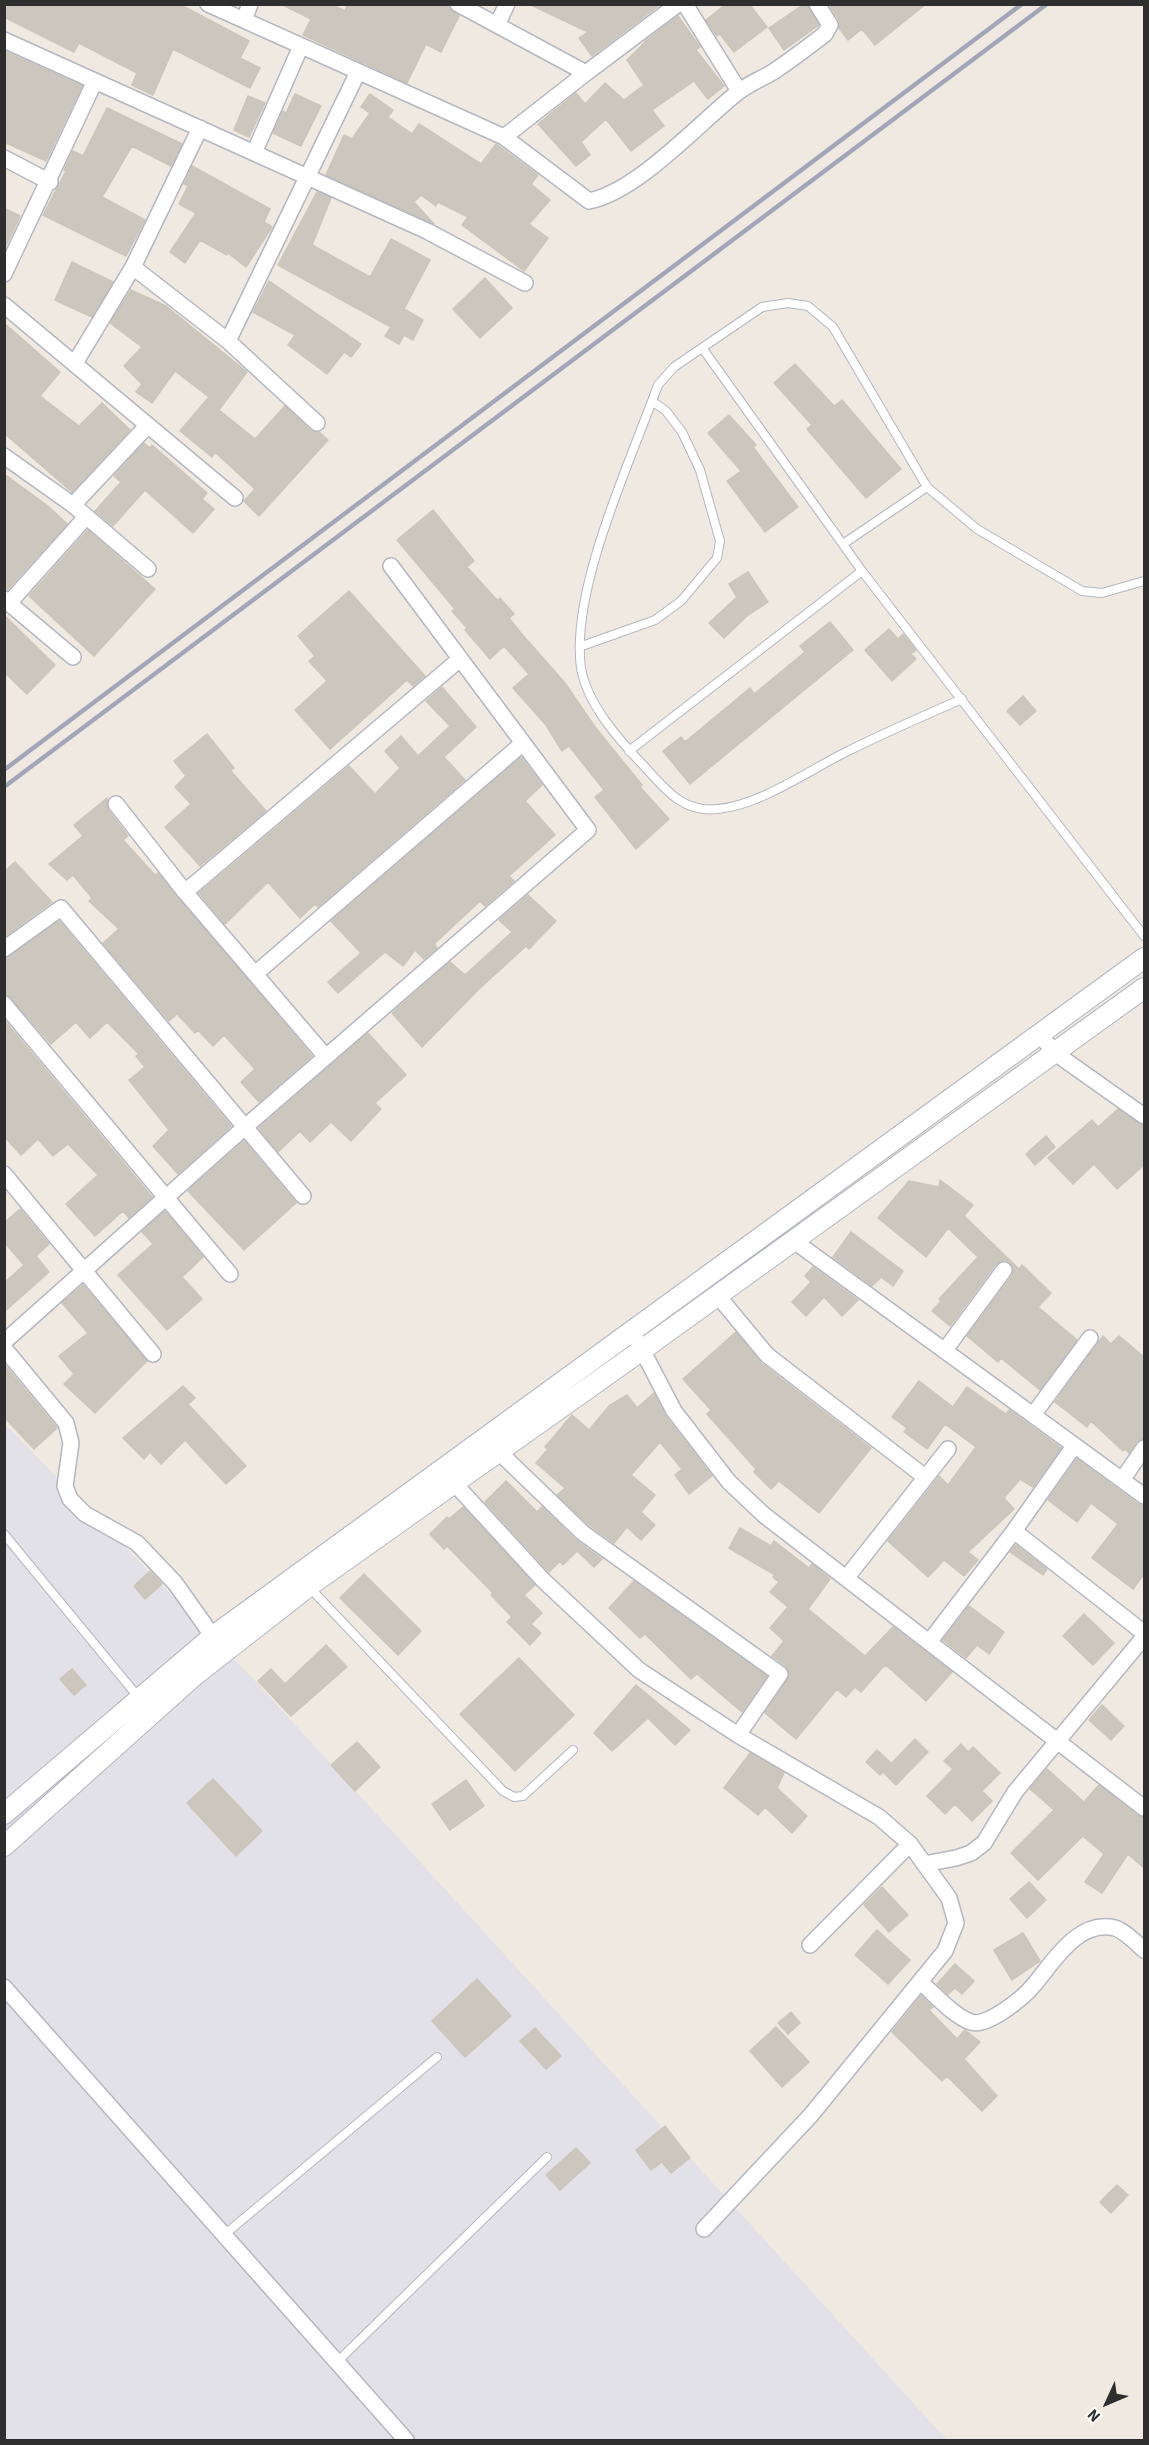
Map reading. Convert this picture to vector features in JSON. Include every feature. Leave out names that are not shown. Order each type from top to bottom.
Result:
[{"type":"street","points":[[208,4],[504,136],[589,201],[616,190],[664,156],[739,91],[773,72],[825,34],[830,25],[818,4]]},
{"type":"street","points":[[244,20],[250,4]]},
{"type":"street","points":[[458,4],[586,73]]},
{"type":"street","points":[[497,25],[507,4]]},
{"type":"street","points":[[504,136],[678,4]]},
{"type":"street","points":[[686,4],[739,91]]},
{"type":"street","points":[[4,40],[427,231],[525,283]]},
{"type":"street","points":[[254,153],[301,46]]},
{"type":"street","points":[[228,341],[309,178],[358,72]]},
{"type":"street","points":[[4,274],[50,182],[95,81]]},
{"type":"street","points":[[75,363],[133,267],[200,128]]},
{"type":"street","points":[[4,158],[50,182]]},
{"type":"street","points":[[133,267],[228,341],[317,423]]},
{"type":"street","points":[[4,305],[235,498]]},
{"type":"street","points":[[73,505],[148,425]]},
{"type":"street","points":[[4,456],[73,505],[148,569]]},
{"type":"street","points":[[73,657],[7,601],[86,517]]},
{"type":"street","points":[[4,1342],[245,1127],[588,830],[391,566]]},
{"type":"street","points":[[185,892],[460,659]]},
{"type":"street","points":[[255,974],[523,743]]},
{"type":"street","points":[[116,804],[185,892],[326,1057]]},
{"type":"street","points":[[4,949],[61,908],[303,1196]]},
{"type":"street","points":[[4,1814],[146,1706],[218,1644],[303,1579],[632,1333],[1041,1036],[1144,958]]},
{"type":"street","points":[[303,1579],[454,1484],[1144,988]]},
{"type":"street","points":[[4,1004],[230,1274]]},
{"type":"street","points":[[1041,1036],[1055,1053],[1144,1116]]},
{"type":"street","points":[[4,1174],[153,1354]]},
{"type":"street","points":[[794,1241],[1144,1496]]},
{"type":"street","points":[[945,1350],[1004,1270]]},
{"type":"street","points":[[718,1296],[767,1354],[925,1477]]},
{"type":"street","points":[[632,1333],[674,1411],[729,1482],[764,1515],[1144,1808]]},
{"type":"street","points":[[1032,1415],[1090,1338]]},
{"type":"street","points":[[4,1348],[66,1423],[71,1443],[65,1486],[70,1499],[85,1514],[137,1543],[175,1583],[218,1644]]},
{"type":"street","points":[[930,1641],[1014,1531],[1074,1446]]},
{"type":"street","points":[[1122,1480],[1144,1448]]},
{"type":"street","points":[[847,1577],[948,1449]]},
{"type":"street","points":[[498,1451],[584,1533],[780,1674],[738,1735]]},
{"type":"street","points":[[454,1484],[543,1580],[639,1670],[738,1735],[879,1817],[910,1844],[949,1898],[956,1923],[945,1951],[811,2115],[704,2229]]},
{"type":"street","points":[[924,1864],[971,1853],[984,1843],[1015,1792],[1059,1742],[1144,1635],[1014,1531]]},
{"type":"street","points":[[4,1846],[146,1706]]},
{"type":"street","points":[[810,1946],[910,1844]]},
{"type":"street","points":[[920,1982],[971,2022],[983,2023],[1030,1989],[1060,1951],[1084,1934],[1103,1926],[1118,1929],[1144,1950]]},
{"type":"street","points":[[4,1987],[406,2440]]},
{"type":"lane","points":[[962,699],[850,750],[743,805],[726,808],[693,809],[672,797],[629,751],[590,697],[581,668],[583,599],[658,385],[674,367],[762,308],[788,303],[808,306],[833,327],[927,488],[977,529],[1082,591],[1102,593],[1144,581]]},
{"type":"lane","points":[[704,349],[862,571],[1144,936]]},
{"type":"lane","points":[[582,646],[655,620],[681,601],[717,558],[720,541],[700,470],[682,432],[666,411],[652,401]]},
{"type":"lane","points":[[843,544],[927,488]]},
{"type":"lane","points":[[629,751],[862,571]]},
{"type":"lane","points":[[4,1534],[146,1706]]},
{"type":"lane","points":[[303,1579],[503,1791],[514,1797],[523,1797],[573,1750]]},
{"type":"lane","points":[[224,2235],[437,2057]]},
{"type":"lane","points":[[337,2362],[547,2157]]},
{"type":"shaded area","points":[[4,1423],[258,1684],[947,2440],[5,2440]]},
{"type":"building","points":[[4,4],[179,4],[249,41],[240,58],[260,68],[250,88],[173,49],[153,95],[132,85],[137,73],[79,43],[74,52],[4,17]]},
{"type":"building","points":[[281,4],[331,4],[345,11],[348,4],[445,4],[459,16],[441,52],[426,44],[407,83],[303,35],[311,19]]},
{"type":"building","points":[[529,4],[661,4],[592,56],[579,38],[588,32]]},
{"type":"building","points":[[726,4],[749,4],[767,27],[734,52],[720,34],[717,36],[706,20]]},
{"type":"building","points":[[807,4],[819,25],[784,50],[769,28]]},
{"type":"building","points":[[829,4],[926,4],[875,45],[862,29],[848,40],[839,28],[839,20]]},
{"type":"building","points":[[678,16],[700,47],[696,50],[724,86],[708,99],[694,81],[652,110],[664,126],[631,151],[606,119],[581,142],[590,155],[576,166],[538,124],[576,93],[585,104],[605,83],[624,100],[644,85],[627,60],[648,39]]},
{"type":"building","points":[[4,51],[82,86],[46,161],[4,142]]},
{"type":"building","points":[[295,94],[321,106],[301,146],[273,133],[283,111],[286,113]]},
{"type":"building","points":[[370,94],[393,110],[388,117],[412,134],[419,124],[481,164],[496,144],[538,175],[531,184],[550,200],[529,224],[548,238],[524,271],[462,225],[468,217],[438,202],[436,206],[421,195],[414,202],[434,224],[326,175],[344,135],[352,139],[370,113],[361,107]]},
{"type":"building","points":[[248,96],[265,103],[249,137],[234,130]]},
{"type":"building","points":[[107,108],[182,144],[171,166],[132,146],[102,197],[145,220],[126,256],[43,215],[66,171],[64,170],[73,151],[83,156]]},
{"type":"building","points":[[192,166],[270,209],[264,222],[272,227],[246,267],[228,253],[227,255],[200,240],[185,263],[170,252],[196,213],[179,204],[188,186],[184,184]]},
{"type":"building","points":[[317,192],[331,198],[312,245],[370,277],[391,239],[430,260],[404,309],[423,320],[413,340],[404,335],[399,344],[385,336],[391,327],[278,265]]},
{"type":"building","points":[[4,208],[20,216],[4,250]]},
{"type":"building","points":[[72,262],[113,282],[92,317],[55,300]]},
{"type":"building","points":[[485,278],[512,308],[480,338],[453,309]]},
{"type":"building","points":[[269,281],[361,344],[351,357],[344,352],[327,374],[288,345],[295,335],[253,312]]},
{"type":"building","points":[[131,290],[166,306],[247,372],[219,410],[255,439],[285,406],[310,430],[319,432],[328,440],[259,516],[244,501],[255,489],[215,452],[212,457],[180,431],[209,397],[175,371],[152,403],[136,392],[142,384],[124,366],[142,347],[110,323]]},
{"type":"building","points":[[4,323],[60,372],[40,396],[79,426],[102,403],[130,430],[72,492],[4,433]]},
{"type":"building","points":[[795,364],[834,406],[842,400],[901,469],[866,498],[807,429],[812,425],[774,383]]},
{"type":"building","points":[[729,415],[756,445],[753,447],[798,507],[765,532],[727,481],[741,471],[708,433]]},
{"type":"building","points":[[144,443],[150,448],[152,445],[207,493],[202,499],[214,509],[193,533],[145,490],[113,526],[95,511],[121,482],[114,476]]},
{"type":"building","points":[[4,474],[48,506],[67,524],[7,590],[4,589]]},
{"type":"building","points":[[433,510],[474,561],[467,567],[497,600],[500,598],[514,614],[509,618],[565,683],[595,727],[642,785],[640,787],[669,819],[636,849],[595,797],[604,790],[569,746],[562,751],[546,725],[513,688],[529,674],[504,646],[490,659],[465,630],[467,628],[452,611],[455,609],[397,540]]},
{"type":"building","points":[[88,530],[155,589],[94,656],[29,596]]},
{"type":"building","points":[[748,572],[768,602],[747,616],[724,638],[709,623],[737,597],[729,584]]},
{"type":"building","points":[[349,591],[425,676],[413,686],[407,680],[330,749],[295,710],[327,681],[309,661],[315,656],[298,636]]},
{"type":"building","points":[[4,615],[55,665],[27,694],[4,672]]},
{"type":"building","points":[[830,622],[853,650],[690,784],[663,751],[681,737],[685,742],[750,688],[754,694],[805,652],[800,646]]},
{"type":"building","points":[[889,629],[898,639],[903,634],[916,650],[911,654],[916,659],[892,681],[865,650]]},
{"type":"building","points":[[442,687],[476,727],[444,757],[465,780],[318,907],[315,904],[300,918],[268,882],[225,924],[199,893],[349,766],[375,794],[400,768],[385,751],[401,736],[418,756],[450,726],[426,701]]},
{"type":"building","points":[[1023,696],[1036,711],[1020,725],[1007,711]]},
{"type":"building","points":[[207,734],[234,768],[230,770],[266,811],[200,866],[165,827],[191,804],[175,787],[186,776],[174,761]]},
{"type":"building","points":[[521,757],[542,785],[525,801],[555,835],[509,876],[514,881],[485,906],[480,901],[434,944],[437,948],[424,959],[415,950],[403,966],[385,952],[338,993],[328,982],[361,953],[331,921]]},
{"type":"building","points":[[107,798],[108,810],[128,836],[123,840],[155,875],[158,873],[312,1056],[259,1102],[241,1082],[255,1069],[224,1035],[213,1046],[198,1030],[195,1033],[177,1014],[169,1021],[103,943],[119,929],[89,901],[92,898],[73,875],[67,880],[49,864],[83,836],[74,825]]},
{"type":"building","points":[[15,862],[52,902],[4,937],[4,872]]},
{"type":"building","points":[[528,895],[556,921],[529,949],[526,946],[479,989],[422,1047],[392,1013],[450,962],[465,975],[512,932],[499,920]]},
{"type":"building","points":[[59,921],[231,1126],[178,1174],[153,1146],[169,1130],[129,1080],[145,1067],[136,1056],[139,1054],[107,1022],[90,1038],[76,1022],[51,1044],[11,998],[4,995],[4,959]]},
{"type":"building","points":[[4,1020],[152,1197],[129,1218],[123,1211],[95,1236],[66,1204],[98,1175],[68,1144],[53,1156],[38,1139],[21,1155],[4,1136]]},
{"type":"building","points":[[368,1033],[406,1075],[375,1103],[381,1109],[351,1141],[331,1122],[310,1142],[300,1131],[278,1152],[259,1128]]},
{"type":"building","points":[[1118,1109],[1144,1126],[1144,1165],[1117,1189],[1094,1164],[1073,1184],[1048,1158],[1092,1120],[1098,1127]]},
{"type":"building","points":[[1046,1136],[1055,1147],[1035,1165],[1026,1154]]},
{"type":"building","points":[[244,1141],[296,1203],[244,1250],[188,1191]]},
{"type":"building","points":[[940,1180],[973,1205],[964,1216],[1019,1269],[1022,1265],[1051,1293],[1038,1307],[1077,1340],[1040,1390],[1001,1358],[998,1362],[967,1336],[1012,1276],[1014,1270],[1010,1263],[1005,1260],[996,1264],[950,1326],[932,1311],[941,1301],[939,1299],[978,1257],[948,1228],[926,1257],[878,1218],[909,1181],[939,1187]]},
{"type":"building","points":[[20,1209],[49,1244],[36,1256],[49,1272],[4,1312],[4,1283],[24,1265],[4,1242],[4,1223]]},
{"type":"building","points":[[165,1211],[203,1257],[182,1277],[202,1299],[167,1330],[118,1275],[153,1244],[142,1232]]},
{"type":"building","points":[[851,1232],[903,1271],[893,1286],[881,1277],[872,1286],[833,1257]]},
{"type":"building","points":[[813,1267],[858,1300],[842,1316],[824,1297],[806,1316],[792,1302],[811,1282],[805,1276]]},
{"type":"building","points":[[83,1285],[147,1361],[95,1413],[64,1384],[74,1374],[59,1356],[88,1333],[62,1303]]},
{"type":"building","points":[[736,1332],[761,1363],[871,1448],[819,1513],[779,1481],[771,1489],[754,1472],[756,1469],[707,1414],[711,1410],[683,1379]]},
{"type":"building","points":[[1103,1336],[1111,1344],[1119,1336],[1144,1357],[1144,1438],[1136,1442],[1129,1453],[1125,1449],[1123,1451],[1091,1421],[1087,1427],[1055,1402]]},
{"type":"building","points":[[4,1364],[57,1428],[34,1449],[4,1417]]},
{"type":"building","points":[[919,1381],[953,1407],[967,1387],[1006,1414],[1009,1410],[1061,1448],[1033,1487],[1020,1479],[1004,1498],[1014,1509],[968,1552],[978,1560],[964,1576],[944,1560],[928,1577],[888,1541],[939,1476],[948,1485],[976,1447],[945,1424],[927,1449],[904,1432],[907,1428],[892,1417]]},
{"type":"building","points":[[183,1386],[195,1398],[188,1404],[246,1466],[226,1484],[185,1440],[161,1464],[150,1452],[144,1459],[123,1438]]},
{"type":"building","points":[[654,1393],[666,1417],[712,1476],[689,1494],[675,1475],[682,1469],[660,1442],[631,1475],[655,1495],[641,1512],[655,1525],[641,1540],[627,1527],[614,1543],[589,1525],[557,1495],[565,1488],[536,1463],[548,1449],[545,1447],[572,1415],[589,1430],[609,1406],[627,1395],[637,1408]]},
{"type":"building","points":[[1077,1459],[1138,1504],[1144,1506],[1144,1574],[1133,1589],[1092,1558],[1118,1524],[1091,1503],[1077,1522],[1048,1500]]},
{"type":"building","points":[[506,1481],[537,1512],[542,1507],[576,1540],[602,1559],[594,1567],[577,1551],[563,1565],[560,1561],[549,1572],[485,1502]]},
{"type":"building","points":[[463,1507],[535,1585],[524,1595],[542,1613],[531,1624],[541,1633],[530,1645],[507,1622],[512,1617],[491,1595],[493,1593],[447,1546],[444,1549],[430,1534],[447,1517],[449,1519]]},
{"type":"building","points":[[740,1528],[771,1546],[774,1541],[809,1568],[812,1564],[830,1579],[808,1609],[865,1656],[893,1627],[952,1672],[926,1701],[887,1666],[883,1667],[861,1692],[855,1687],[846,1697],[837,1689],[796,1739],[765,1713],[790,1675],[786,1666],[772,1656],[784,1641],[770,1628],[788,1607],[770,1592],[779,1582],[773,1577],[775,1575],[729,1548]]},
{"type":"building","points":[[1016,1545],[1047,1569],[1043,1575],[1010,1552]]},
{"type":"building","points":[[150,1571],[162,1584],[145,1599],[134,1586]]},
{"type":"building","points":[[364,1574],[421,1631],[398,1655],[340,1598]]},
{"type":"building","points":[[634,1581],[767,1676],[742,1712],[697,1674],[691,1679],[645,1634],[640,1638],[609,1608]]},
{"type":"building","points":[[969,1606],[1004,1632],[989,1654],[977,1645],[966,1658],[943,1640]]},
{"type":"building","points":[[1084,1614],[1114,1643],[1093,1665],[1063,1636]]},
{"type":"building","points":[[326,1645],[347,1667],[291,1716],[258,1681],[271,1669],[285,1684]]},
{"type":"building","points":[[519,1658],[574,1715],[515,1771],[460,1714]]},
{"type":"building","points":[[72,1669],[86,1685],[74,1695],[60,1679]]},
{"type":"building","points":[[636,1685],[690,1730],[675,1745],[648,1718],[612,1751],[594,1733]]},
{"type":"building","points":[[1102,1705],[1124,1726],[1111,1740],[1089,1720]]},
{"type":"building","points":[[915,1739],[928,1752],[896,1785],[883,1772]]},
{"type":"building","points":[[357,1742],[380,1767],[355,1791],[331,1765]]},
{"type":"building","points":[[961,1744],[968,1752],[973,1747],[1000,1773],[982,1791],[992,1801],[972,1821],[955,1804],[945,1814],[927,1796],[953,1769],[944,1761]]},
{"type":"building","points":[[877,1750],[891,1763],[880,1775],[866,1762]]},
{"type":"building","points":[[750,1753],[784,1773],[777,1788],[807,1816],[792,1833],[765,1807],[758,1815],[724,1788]]},
{"type":"building","points":[[1047,1769],[1084,1802],[1099,1785],[1138,1816],[1144,1818],[1144,1868],[1128,1854],[1102,1893],[1085,1882],[1104,1854],[1083,1836],[1038,1880],[1011,1853],[1054,1810],[1030,1789]]},
{"type":"building","points":[[213,1779],[262,1831],[236,1856],[187,1803]]},
{"type":"building","points":[[466,1780],[484,1806],[450,1830],[432,1804]]},
{"type":"building","points":[[1029,1882],[1046,1900],[1027,1918],[1010,1899]]},
{"type":"building","points":[[882,1887],[908,1915],[889,1932],[864,1905]]},
{"type":"building","points":[[877,1930],[910,1960],[888,1984],[855,1955]]},
{"type":"building","points":[[1023,1933],[1040,1961],[1012,1980],[994,1950]]},
{"type":"building","points":[[955,1964],[974,1981],[962,1994],[955,1988],[948,1994],[937,1984]]},
{"type":"building","points":[[477,1979],[511,2016],[465,2057],[432,2021]]},
{"type":"building","points":[[921,1996],[933,2007],[929,2010],[957,2039],[965,2030],[980,2042],[964,2059],[997,2096],[982,2111],[947,2076],[942,2081],[892,2032]]},
{"type":"building","points":[[791,2012],[800,2023],[788,2034],[778,2023]]},
{"type":"building","points":[[776,2027],[809,2062],[782,2087],[750,2051]]},
{"type":"building","points":[[535,2028],[561,2056],[546,2069],[520,2041]]},
{"type":"building","points":[[665,2126],[690,2158],[671,2173],[662,2162],[651,2170],[636,2150]]},
{"type":"building","points":[[576,2148],[590,2163],[560,2190],[546,2175]]},
{"type":"building","points":[[1117,2185],[1128,2195],[1111,2213],[1100,2202]]},
{"type":"railway","points":[[4,770],[1022,4]]},
{"type":"railway","points":[[4,787],[1047,4]]}]
